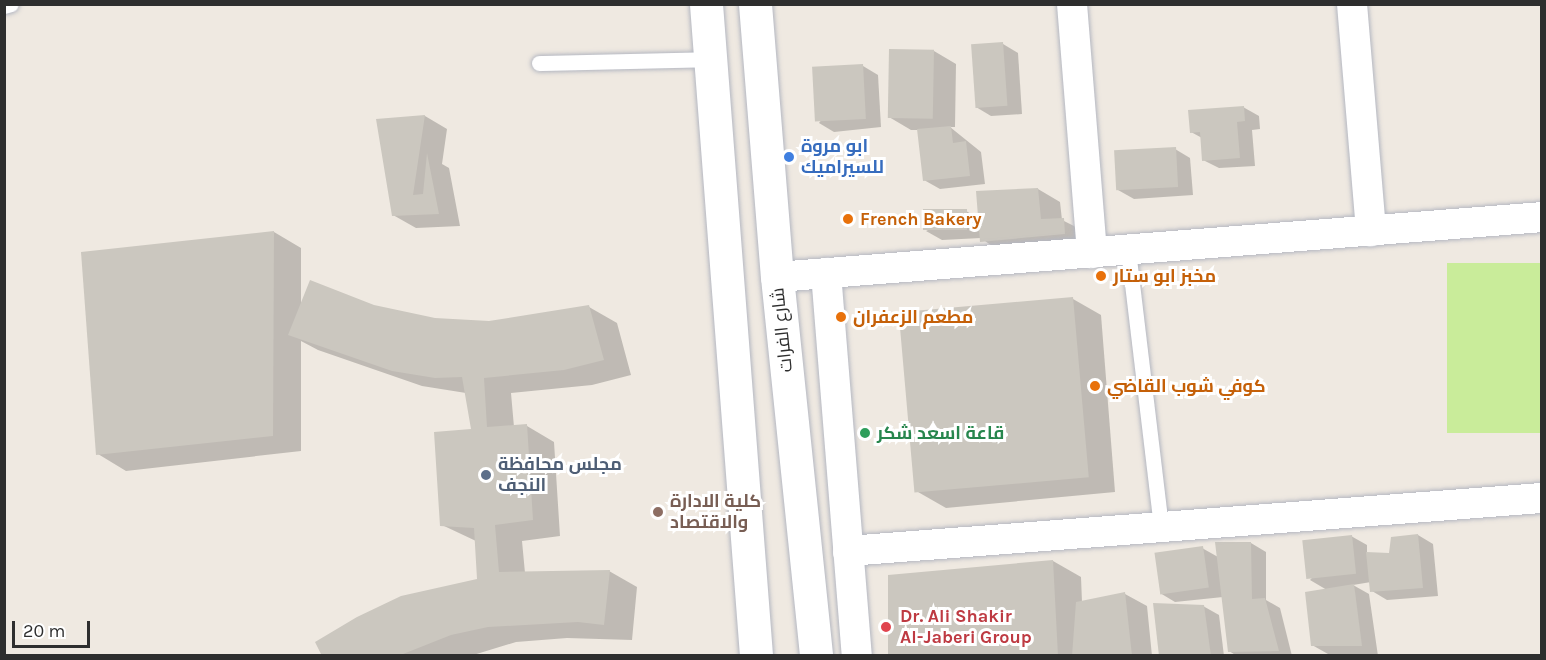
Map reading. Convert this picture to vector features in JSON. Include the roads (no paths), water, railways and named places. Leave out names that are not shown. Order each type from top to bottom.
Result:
[{"type":"main road","points":[[706,4],[756,656]]},
{"type":"main road","name":"شارع الفرات","points":[[755,4],[777,277],[816,656]]},
{"type":"street","points":[[1072,4],[1092,253]]},
{"type":"street","points":[[1352,4],[1371,231]]},
{"type":"street","points":[[777,277],[1542,217]]},
{"type":"street","points":[[826,273],[857,656]]},
{"type":"street","points":[[848,551],[1542,498]]},
{"type":"lane","points":[[4,6],[11,4]]},
{"type":"lane","points":[[539,63],[710,59]]},
{"type":"lane","points":[[1128,250],[1161,528]]},
{"type":"place","name":"ابو مروة للسيراميك","points":[[789,157]]},
{"type":"place","name":"French Bakery","points":[[848,219]]},
{"type":"place","name":"مخبز ابو ستار","points":[[1101,276]]},
{"type":"place","name":"مطعم الزعفران","points":[[841,317]]},
{"type":"place","name":"كوفي شوب القاضي","points":[[1095,386]]},
{"type":"place","name":"قاعة اسعد شكر","points":[[865,433]]},
{"type":"place","name":"مجلس محافظة النجف","points":[[486,475]]},
{"type":"place","name":"كلية الادارة والاقتصاد","points":[[658,512]]},
{"type":"place","name":"Dr. Ali Shakir Al-Jaberi Group","points":[[886,627]]}]
